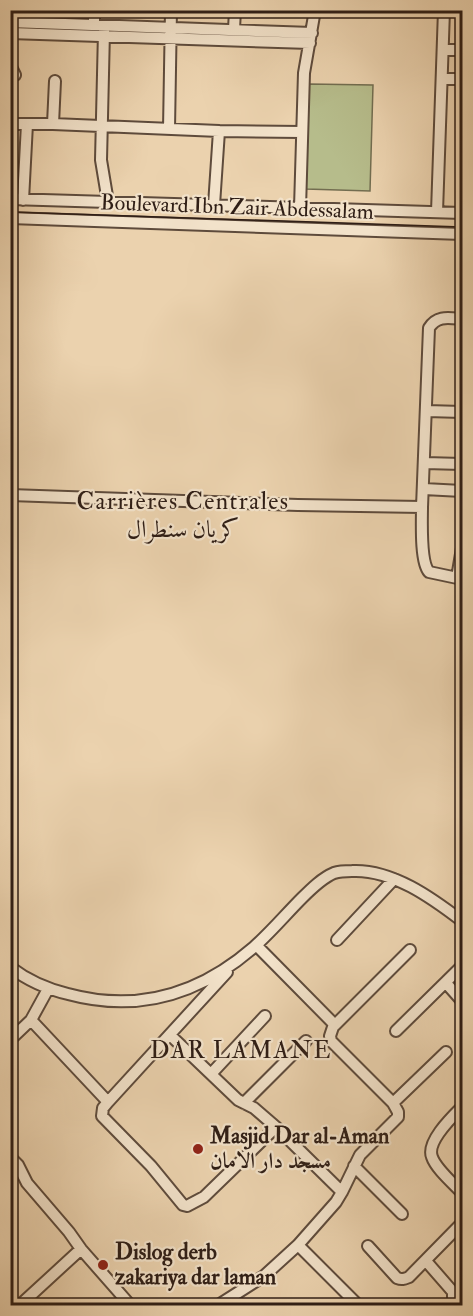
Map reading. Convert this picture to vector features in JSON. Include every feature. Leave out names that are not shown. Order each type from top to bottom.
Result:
[{"type":"street","points":[[94,10],[101,28],[101,160],[108,202]]},
{"type":"street","points":[[169,129],[171,10]]},
{"type":"street","points":[[234,29],[235,10]]},
{"type":"street","points":[[300,208],[304,73],[315,10]]},
{"type":"street","points":[[437,212],[444,10]]},
{"type":"street","points":[[10,22],[311,38]]},
{"type":"street","points":[[10,33],[101,28]]},
{"type":"street","points":[[171,32],[234,29],[311,38]]},
{"type":"street","points":[[442,50],[462,50]]},
{"type":"street","points":[[442,79],[462,79]]},
{"type":"street","points":[[53,124],[55,81]]},
{"type":"street","points":[[10,124],[302,132]]},
{"type":"street","points":[[23,200],[27,124]]},
{"type":"street","points":[[214,205],[219,131]]},
{"type":"street","name":"Boulevard Ibn Zair Abdessalam","points":[[10,199],[462,213]]},
{"type":"street","name":"Boulevard Ibn Zair Abdessalam","points":[[10,218],[462,234]]},
{"type":"street","points":[[462,319],[439,318],[429,328],[422,507],[423,554],[426,568],[429,572],[460,579],[462,548]]},
{"type":"street","points":[[427,411],[462,412]]},
{"type":"street","points":[[425,463],[462,464]]},
{"type":"street","points":[[424,489],[462,491]]},
{"type":"street","points":[[10,495],[422,507]]},
{"type":"street","points":[[276,1127],[204,1197],[187,1206],[183,1205],[150,1166],[102,1116],[103,1108],[108,1102],[240,959],[313,888],[335,873],[358,870],[385,875],[419,892],[462,921]]},
{"type":"street","points":[[337,940],[394,879]]},
{"type":"street","points":[[256,945],[335,1025]]},
{"type":"street","points":[[225,1303],[264,1276],[298,1245],[336,1202],[360,1155],[398,1117],[399,1112],[393,1103],[332,1041],[330,1033],[335,1025],[410,950]]},
{"type":"street","points":[[10,967],[48,989],[79,997],[112,1002],[142,1001],[200,983],[240,959]]},
{"type":"street","points":[[396,1031],[462,966]]},
{"type":"street","points":[[446,983],[462,1001]]},
{"type":"street","points":[[10,1040],[32,1020],[48,989]]},
{"type":"street","points":[[210,1074],[265,1016]]},
{"type":"street","points":[[32,1020],[108,1102]]},
{"type":"street","points":[[170,1035],[238,1100],[254,1108],[276,1127],[342,1192]]},
{"type":"street","points":[[244,1102],[306,1041]]},
{"type":"street","points":[[393,1103],[446,1052]]},
{"type":"street","points":[[462,1107],[431,1145],[431,1157],[462,1193]]},
{"type":"street","points":[[13,1165],[69,1232],[81,1250],[131,1305]]},
{"type":"street","points":[[354,1166],[402,1214]]},
{"type":"street","points":[[368,1246],[401,1280],[409,1277],[462,1223]]},
{"type":"street","points":[[298,1245],[359,1305]]},
{"type":"street","points":[[19,1305],[81,1250]]},
{"type":"street","points":[[426,1261],[453,1292],[453,1300],[448,1305]]},
{"type":"green space","points":[[309,84],[373,85],[370,191],[306,189]]},
{"type":"tram line","points":[[10,212],[462,227]]},
{"type":"place","name":"Masjid Dar al-Aman مسجد دار الامان","points":[[198,1149]]},
{"type":"place","name":"Dislog derb zakariya dar laman","points":[[103,1265]]},
{"type":"district","name":"Carrières Centrales كريان سنطرال","points":[[183,515]]},
{"type":"district","name":"DAR LAMANE","points":[[241,1050]]}]
